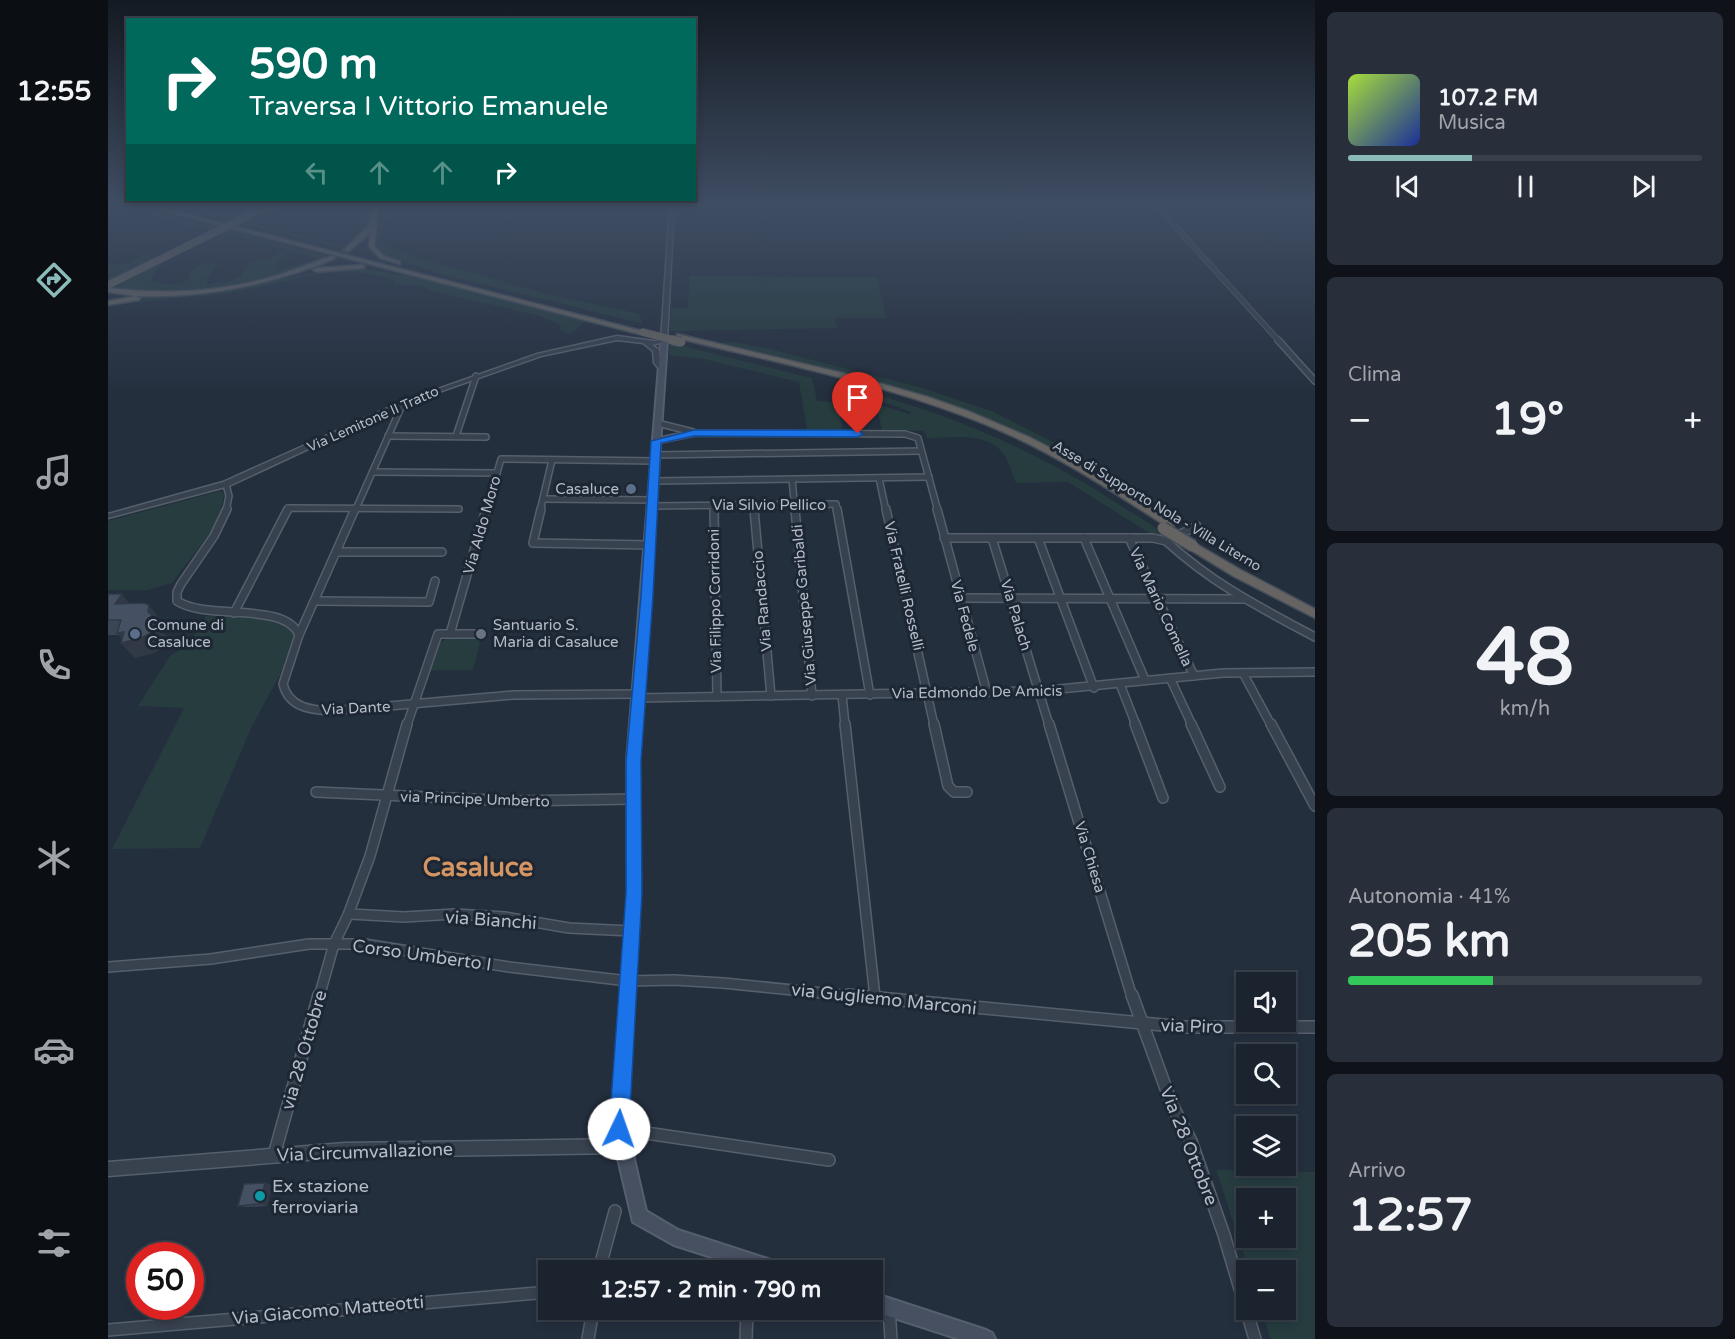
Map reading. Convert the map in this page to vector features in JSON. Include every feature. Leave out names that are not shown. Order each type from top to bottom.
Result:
[{"type":"highway","points":[[108,285],[140,268]]},
{"type":"highway","points":[[274,278],[302,268]]},
{"type":"highway","points":[[108,303],[223,289],[325,268]]},
{"type":"highway","points":[[380,268],[412,271]]},
{"type":"highway","name":"Asse di Supporto Nola - Villa Literno","points":[[402,268],[412,271]]},
{"type":"highway","name":"Asse di Supporto Nola - Villa Literno","points":[[402,268],[642,334],[680,339],[941,410],[1044,455],[1197,544],[1315,605]]},
{"type":"highway","points":[[407,268],[412,271]]},
{"type":"highway","points":[[108,285],[131,293],[187,293]]},
{"type":"highway","name":"Asse di Supporto Nola - Villa Literno","points":[[1197,544],[1238,573],[1315,614]]},
{"type":"main road","points":[[664,341],[633,761],[634,893],[619,1129],[639,1216],[674,1237],[733,1260]]},
{"type":"main road","points":[[883,1306],[986,1339]]},
{"type":"street","points":[[664,341],[668,268]]},
{"type":"street","points":[[1213,268],[1315,381]]},
{"type":"street","points":[[642,334],[656,338],[664,329]]},
{"type":"street","points":[[642,334],[656,350],[657,363],[662,369]]},
{"type":"street","name":"Via Lemitone II Tratto","points":[[108,516],[226,484],[403,403],[539,354],[642,334],[654,343],[664,341]]},
{"type":"street","points":[[456,436],[476,376]]},
{"type":"street","name":"Via Dante","points":[[403,403],[338,552],[299,634],[283,684],[286,694],[297,704],[312,710],[332,711],[513,695],[638,696]]},
{"type":"street","points":[[657,423],[694,433]]},
{"type":"street","points":[[656,441],[694,433],[905,434],[918,438],[921,451]]},
{"type":"street","points":[[388,436],[486,436]]},
{"type":"street","name":"Via Aldo Moro","points":[[450,634],[501,459],[552,460],[921,451]]},
{"type":"street","name":"Via Fedele","points":[[921,451],[987,693]]},
{"type":"street","points":[[552,460],[534,543],[650,545]]},
{"type":"street","points":[[373,472],[496,473]]},
{"type":"street","points":[[654,481],[929,477]]},
{"type":"street","name":"Via Giuseppe Garibaldi","points":[[792,478],[812,696]]},
{"type":"street","name":"Via Fratelli Rosselli","points":[[879,478],[948,786],[954,792],[967,792]]},
{"type":"street","points":[[226,484],[229,501],[225,520],[184,578],[176,597],[180,604],[198,610],[284,619],[295,625],[299,634]]},
{"type":"street","name":"Via Silvio Pellico","points":[[544,499],[714,505],[837,504],[870,695]]},
{"type":"street","name":"Via Filippo Corridoni","points":[[714,505],[717,697]]},
{"type":"street","name":"Via Randaccio","points":[[754,505],[771,696]]},
{"type":"street","points":[[234,614],[290,508],[459,509]]},
{"type":"street","points":[[1166,541],[1197,526]]},
{"type":"street","points":[[944,538],[1153,538],[1166,541],[1201,572],[1243,599],[1315,637]]},
{"type":"street","name":"Via Palach","points":[[992,538],[1039,692]]},
{"type":"street","points":[[1038,538],[1094,688]]},
{"type":"street","points":[[1084,538],[1145,680]]},
{"type":"street","name":"Via Mario Comella","points":[[1129,538],[1194,676]]},
{"type":"street","points":[[338,552],[442,552]]},
{"type":"street","points":[[315,600],[429,602],[435,581]]},
{"type":"street","points":[[960,598],[1243,599]]},
{"type":"street","name":"via 28 Ottobre","points":[[274,1155],[334,944],[350,914],[367,871],[413,704],[438,634],[450,634]]},
{"type":"street","points":[[450,634],[475,634]]},
{"type":"street","points":[[1244,672],[1315,806]]},
{"type":"street","name":"Via Edmondo De Amicis","points":[[638,696],[1039,692],[1244,672],[1315,672]]},
{"type":"street","points":[[1170,678],[1220,787]]},
{"type":"street","points":[[1120,684],[1163,798]]},
{"type":"street","name":"Via Chiesa","points":[[1039,692],[1140,1023]]},
{"type":"street","points":[[842,695],[875,998]]},
{"type":"street","name":"via Principe Umberto","points":[[316,792],[574,802],[634,799]]},
{"type":"street","name":"via Bianchi","points":[[350,914],[404,917],[455,914],[495,917],[569,928],[632,931]]},
{"type":"street","name":"Corso Umberto I","points":[[108,967],[211,959],[309,944],[364,944],[403,948],[509,967],[628,981]]},
{"type":"street","name":"via Gugliemo Marconi","points":[[628,981],[703,982],[1140,1023]]},
{"type":"street","name":"via Piro","points":[[1140,1023],[1184,1027],[1315,1027]]},
{"type":"street","name":"Via 28 Ottobre","points":[[1140,1023],[1172,1105],[1194,1151],[1224,1235],[1255,1339]]},
{"type":"street","points":[[619,1129],[829,1160]]},
{"type":"street","name":"Via Circumvallazione","points":[[108,1169],[345,1150],[623,1146]]},
{"type":"street","points":[[602,1260],[615,1211]]},
{"type":"street","name":"Via Giacomo Matteotti","points":[[108,1330],[538,1293]]},
{"type":"street","points":[[883,1312],[891,1339]]},
{"type":"street","points":[[588,1339],[591,1320]]},
{"type":"street","points":[[746,1339],[747,1320]]},
{"type":"green space","points":[[108,268],[157,268],[151,281],[172,284],[186,281],[190,278],[190,272],[195,268],[214,268],[207,278],[207,284],[230,281],[240,276],[246,268],[276,268],[276,271],[299,268],[249,282],[193,290],[165,292],[108,288]]},
{"type":"green space","points":[[362,268],[419,278],[585,321],[570,334],[560,330],[561,325],[540,316],[432,291],[422,286],[393,284],[394,280],[371,274],[349,272],[308,276],[222,294],[108,307],[108,304],[122,301],[223,290],[342,269]]},
{"type":"green space","points":[[424,268],[455,268],[548,294],[639,314],[642,321],[640,323]]},
{"type":"green space","points":[[689,276],[877,277],[886,318],[834,318],[837,328],[670,331],[671,308],[688,308]]},
{"type":"green space","points":[[733,342],[766,348],[919,387],[991,411],[1112,472],[1183,516],[1187,524],[1184,527],[1089,468],[989,420],[894,387],[720,343]]},
{"type":"green space","points":[[670,343],[812,378],[817,401],[838,402],[842,429],[807,429],[799,382],[703,359],[669,355]]},
{"type":"green space","points":[[867,392],[933,412],[1028,452],[1147,522],[1163,535],[1151,534],[1068,482],[1016,483],[1003,453],[987,441],[967,437],[927,438],[924,431],[882,430],[876,404],[909,414],[911,412],[867,396]]},
{"type":"green space","points":[[220,491],[224,494],[219,521],[172,583],[148,590],[108,590],[108,521]]},
{"type":"green space","points":[[206,616],[268,620],[280,623],[289,629],[294,636],[281,673],[252,726],[200,848],[112,849],[184,708],[138,706],[170,656],[184,647]]},
{"type":"green space","points":[[450,637],[481,638],[473,670],[430,670],[438,644]]},
{"type":"green space","points":[[1216,1170],[1236,1170],[1236,1176],[1296,1176],[1296,1172],[1315,1172],[1315,1339],[1271,1339],[1264,1320],[1296,1320],[1296,1260],[1246,1260],[1242,1248],[1296,1248],[1296,1188],[1236,1188],[1236,1231]]},
{"type":"building","points":[[108,594],[122,594],[115,604],[143,603],[149,605],[148,612],[152,615],[148,622],[159,629],[141,638],[121,643],[124,632],[117,633],[121,620],[108,620]]},
{"type":"building","points":[[265,1183],[259,1204],[238,1206],[244,1184]]},
{"type":"place","name":"Casaluce","points":[[631,489]]},
{"type":"place","name":"Comune di Casaluce","points":[[135,634]]},
{"type":"place","name":"Santuario S. Maria di Casaluce","points":[[481,634]]},
{"type":"place","name":"Ex stazione ferroviaria","points":[[260,1196]]},
{"type":"district","name":"Casaluce","points":[[478,867]]},
{"type":"route","points":[[619,1129],[634,893],[633,761],[647,596],[656,441],[694,433],[858,434]]}]
